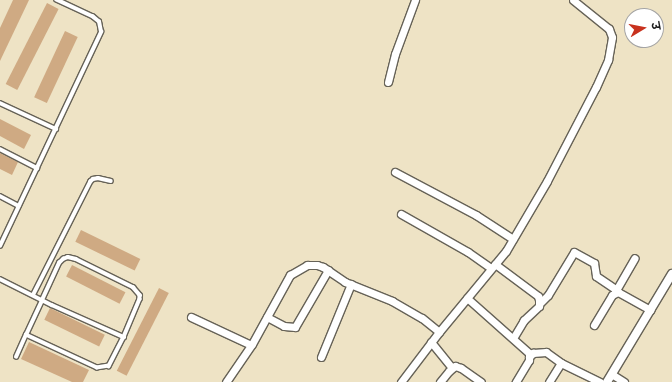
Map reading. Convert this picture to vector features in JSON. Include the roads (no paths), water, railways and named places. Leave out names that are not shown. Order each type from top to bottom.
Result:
[{"type":"street","points":[[388,82],[395,54],[416,0]]},
{"type":"street","points":[[401,382],[513,239],[596,87],[612,46],[612,37],[608,29],[573,0]]},
{"type":"street","points":[[395,172],[476,215],[513,239]]},
{"type":"street","points":[[401,214],[493,266],[538,296],[540,302]]},
{"type":"street","points":[[513,338],[520,324],[534,312],[540,302],[548,295],[574,252],[594,263],[596,276],[616,291],[650,310]]},
{"type":"street","points":[[594,325],[635,258]]},
{"type":"street","points":[[226,382],[251,345],[290,275],[307,265],[317,265],[351,284],[392,301],[422,318],[439,332]]},
{"type":"street","points":[[267,316],[284,326],[295,327],[328,270]]},
{"type":"street","points":[[607,382],[672,274]]},
{"type":"street","points":[[321,357],[351,284]]},
{"type":"street","points":[[467,298],[525,349],[529,357]]},
{"type":"street","points":[[191,317],[251,345]]},
{"type":"street","points":[[431,342],[452,368]]},
{"type":"street","points":[[516,382],[529,357],[533,353],[546,352],[561,363],[600,382]]},
{"type":"street","points":[[549,382],[561,363]]},
{"type":"street","points":[[440,382],[455,366],[461,368],[481,382]]},
{"type":"street","points":[[613,374],[624,382]]},
{"type":"lane","points":[[0,246],[2,238],[19,206],[101,32],[99,22],[93,17],[57,0]]},
{"type":"lane","points":[[0,103],[56,129]]},
{"type":"lane","points":[[0,149],[37,168]]},
{"type":"lane","points":[[33,295],[90,182],[93,179],[98,178],[111,181]]},
{"type":"lane","points":[[0,196],[19,206]]},
{"type":"lane","points":[[16,357],[26,335],[42,300],[59,263],[68,257],[76,259],[138,291],[140,299],[124,337],[112,364],[104,368],[85,363],[26,335]]},
{"type":"lane","points":[[0,279],[42,300],[124,337]]}]
